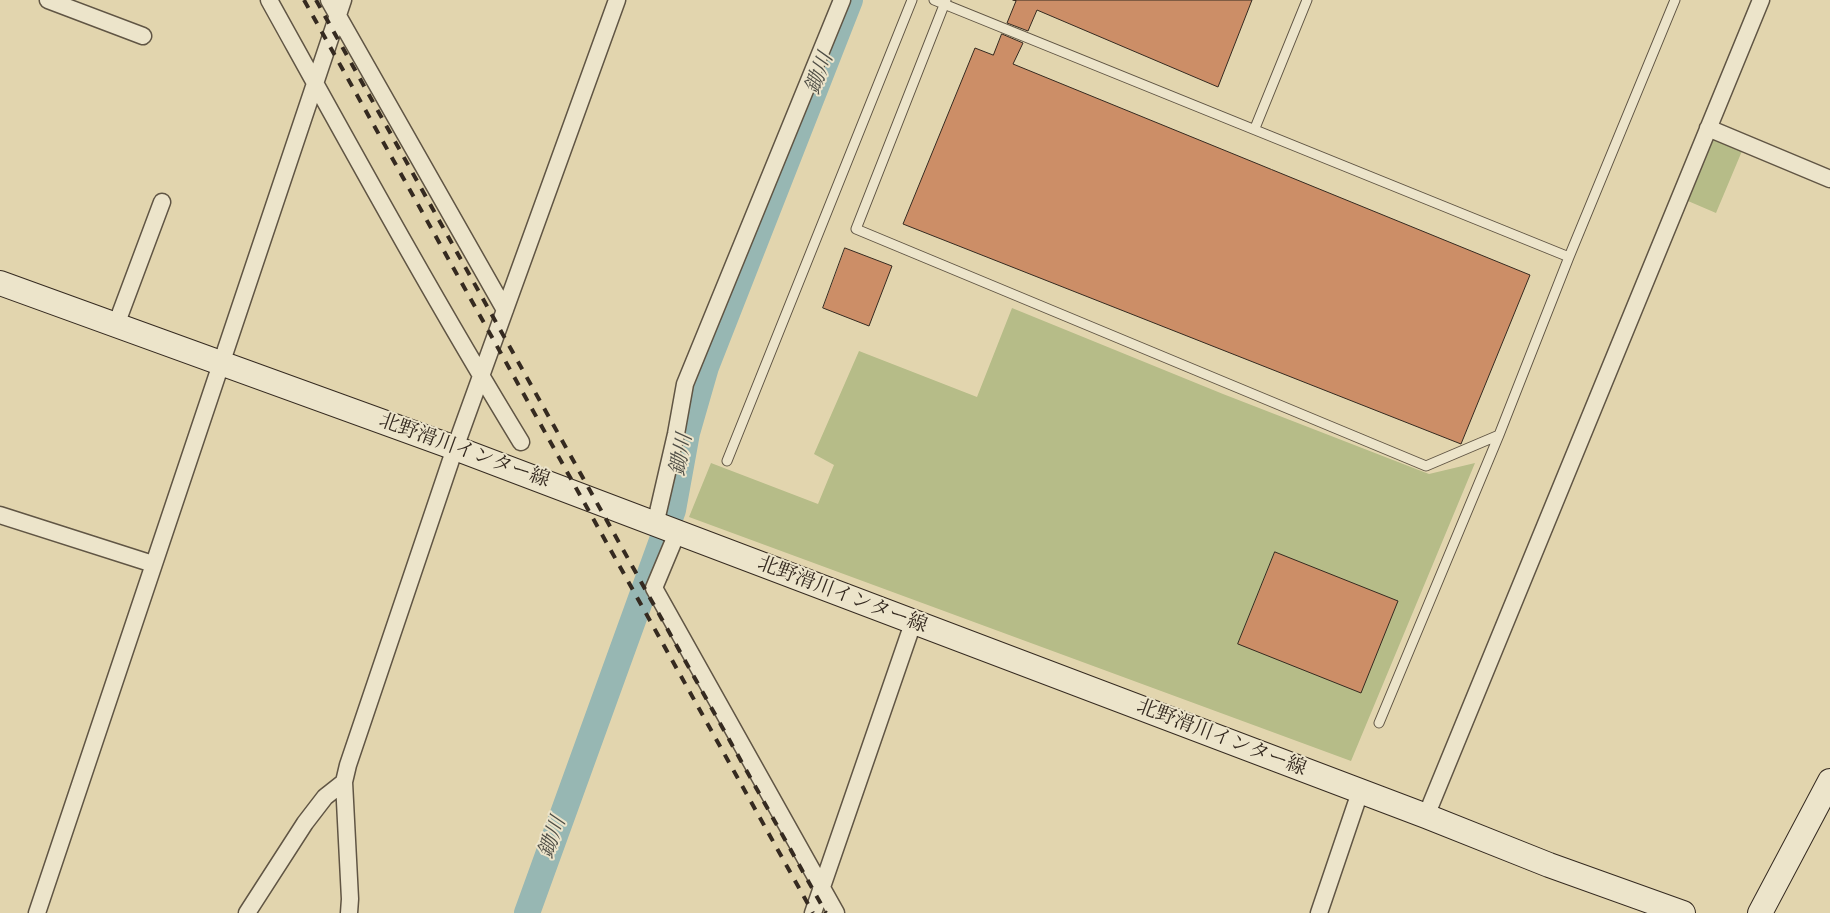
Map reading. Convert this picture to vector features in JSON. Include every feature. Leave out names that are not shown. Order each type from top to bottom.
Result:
[{"type":"main road","name":"北野滑川インター線","points":[[0,283],[455,448],[1549,864],[1683,913]]},
{"type":"main road","points":[[1760,913],[1830,781]]},
{"type":"street","points":[[48,0],[143,36]]},
{"type":"street","points":[[269,0],[481,376],[522,442]]},
{"type":"street","points":[[329,0],[505,310]]},
{"type":"street","points":[[37,913],[344,0]]},
{"type":"street","points":[[349,913],[350,899],[344,782],[348,765],[455,448],[617,0]]},
{"type":"street","points":[[655,525],[676,434],[684,384],[842,0]]},
{"type":"street","points":[[1426,816],[1761,0]]},
{"type":"street","points":[[1708,128],[1830,179]]},
{"type":"street","points":[[116,325],[162,202]]},
{"type":"street","points":[[0,515],[153,564]]},
{"type":"street","points":[[677,533],[654,588],[836,913]]},
{"type":"street","points":[[813,913],[913,622]]},
{"type":"street","points":[[247,913],[304,823],[325,797],[344,782]]},
{"type":"street","points":[[1319,913],[1360,792]]},
{"type":"lane","points":[[726,461],[912,0]]},
{"type":"lane","points":[[934,0],[946,2],[1569,257]]},
{"type":"lane","points":[[1255,128],[1307,0]]},
{"type":"lane","points":[[1379,723],[1499,435],[1569,257],[1675,0]]},
{"type":"lane","points":[[946,2],[856,229],[1426,466],[1499,435]]},
{"type":"green space","points":[[1713,140],[1742,151],[1716,213],[1688,201]]},
{"type":"green space","points":[[1012,308],[1223,394],[1429,474],[1475,463],[1351,761],[689,517],[711,463],[818,504],[834,465],[814,454],[859,351],[977,397]]},
{"type":"building","points":[[1013,0],[1252,0],[1218,87],[1037,10],[1028,31],[1007,23],[1016,1]]},
{"type":"building","points":[[1002,34],[1023,43],[1013,64],[1530,275],[1461,444],[903,224],[975,48],[993,55]]},
{"type":"building","points":[[845,248],[892,266],[869,326],[823,308]]},
{"type":"building","points":[[1275,552],[1398,601],[1361,693],[1238,644]]},
{"type":"waterway","name":"鋤川","points":[[527,913],[673,510],[687,433],[706,367],[850,0]]},
{"type":"railway","points":[[304,0],[813,913]]},
{"type":"railway","points":[[316,0],[826,913]]}]
